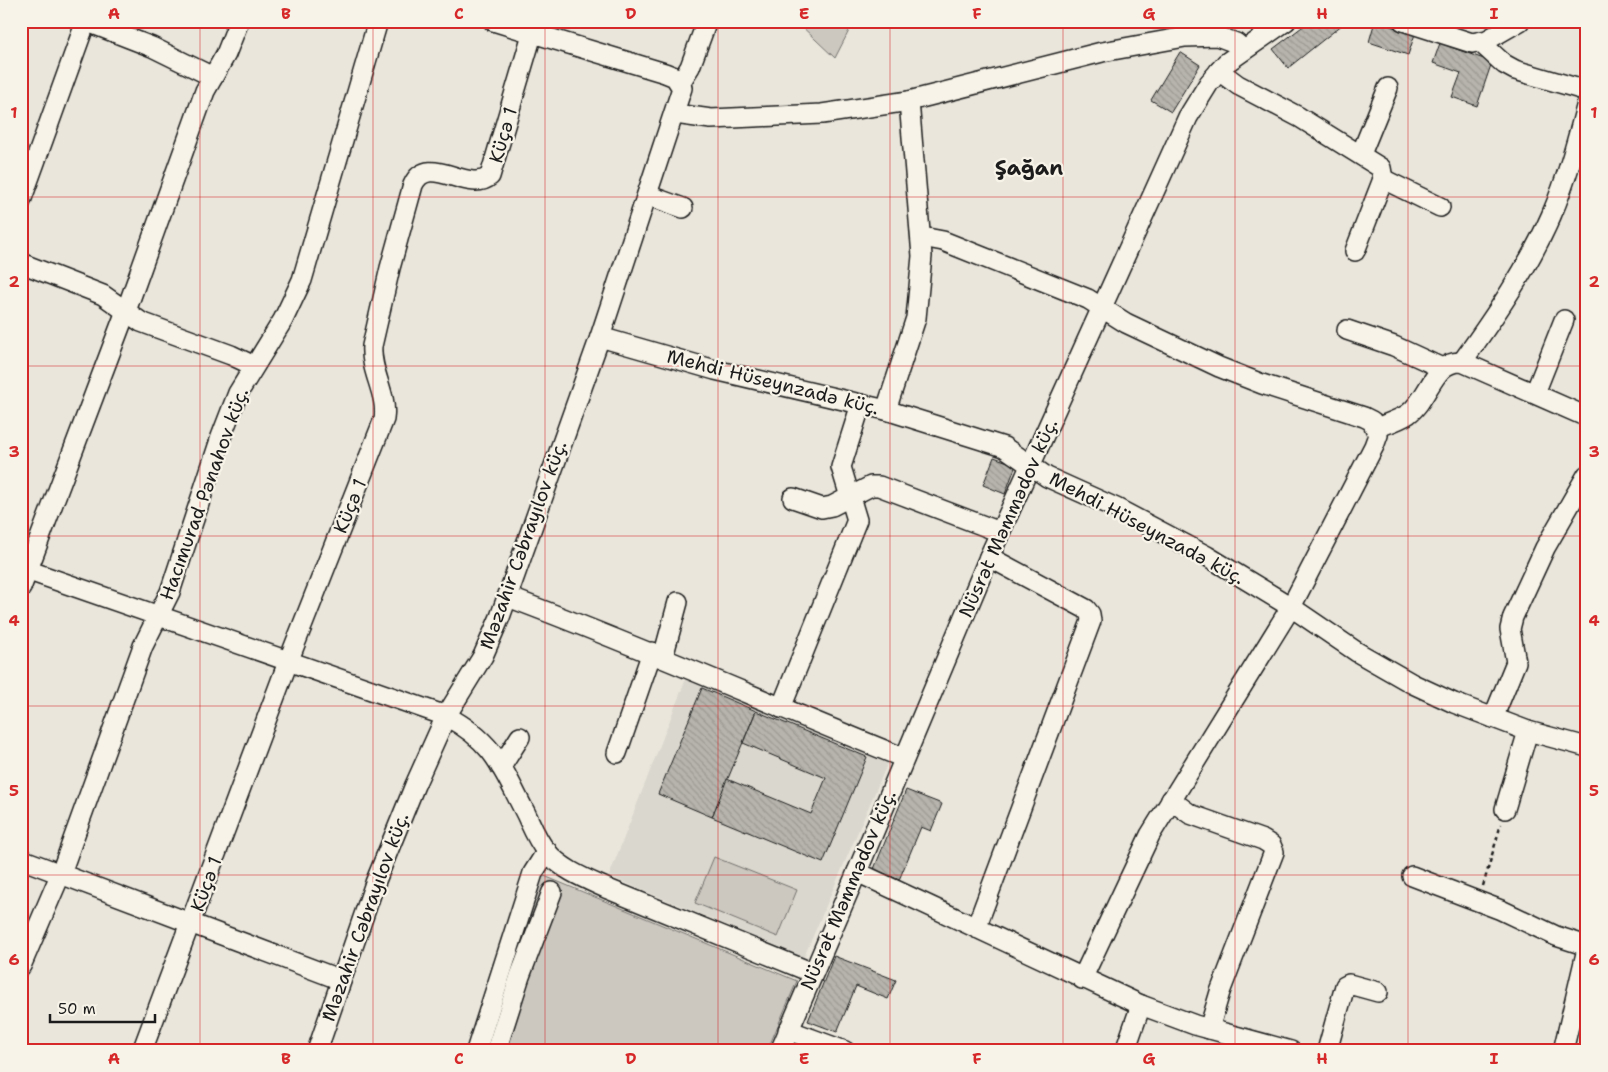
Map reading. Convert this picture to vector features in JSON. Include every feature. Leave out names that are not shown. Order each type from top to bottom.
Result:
[{"type":"street","points":[[21,201],[86,21],[152,47],[213,77]]},
{"type":"street","points":[[239,21],[226,54],[203,98],[126,311],[24,575],[159,616],[446,716],[478,735],[501,767],[538,840],[547,852],[575,873],[608,889],[813,972]]},
{"type":"street","name":"Hacımurad Pənahov küç.","points":[[21,966],[60,873],[144,646],[170,592],[221,436],[238,394],[283,320],[302,280],[378,21]]},
{"type":"street","points":[[492,21],[534,28],[665,73],[675,77],[680,82],[690,67],[707,21]]},
{"type":"street","name":"Nüsrət Məmmədov küç.","points":[[780,1051],[989,557],[1188,117],[1208,83],[1219,71],[1243,49],[1286,21]]},
{"type":"street","points":[[1403,21],[1462,42],[1480,43],[1515,22]]},
{"type":"street","name":"Küçə 1","points":[[142,1051],[288,662],[384,419],[386,407],[371,359],[372,346],[390,268],[413,185],[417,177],[424,172],[432,171],[476,181],[485,180],[490,176],[534,28]]},
{"type":"street","points":[[675,114],[711,119],[813,114],[909,100],[1102,52],[1168,39],[1202,35],[1217,36],[1236,43],[1243,49]]},
{"type":"street","points":[[1480,43],[1504,64],[1515,70],[1587,91]]},
{"type":"street","points":[[1219,71],[1238,84],[1361,154],[1381,168],[1383,179],[1354,251]]},
{"type":"street","name":"Məzahir Cəbrayılov küç.","points":[[317,1051],[395,832],[446,716],[483,656],[508,597],[600,337],[675,114],[682,88],[680,82]]},
{"type":"street","points":[[1361,154],[1388,88]]},
{"type":"street","points":[[886,410],[916,318],[922,237],[909,100]]},
{"type":"street","points":[[1462,362],[1501,307],[1551,217],[1568,174],[1587,103]]},
{"type":"street","points":[[1383,179],[1440,207]]},
{"type":"street","points":[[647,195],[683,208]]},
{"type":"street","points":[[922,237],[943,241],[1074,292],[1101,306],[1126,323],[1219,367],[1262,384],[1364,417],[1372,422],[1378,435],[1291,608],[1171,800],[1141,854],[1082,979]]},
{"type":"street","points":[[21,264],[104,295],[141,322],[231,355],[254,366]]},
{"type":"street","points":[[1535,393],[1564,320]]},
{"type":"street","points":[[1347,330],[1394,346],[1442,368]]},
{"type":"street","name":"Mehdi Hüseynzadə küç.","points":[[600,337],[715,370],[886,410],[1004,447],[1047,477],[1116,508],[1207,556],[1392,673],[1439,696],[1494,718],[1528,731],[1587,748]]},
{"type":"street","points":[[1376,428],[1408,414],[1418,405],[1442,368],[1447,364],[1462,362],[1587,417]]},
{"type":"street","points":[[781,708],[855,526],[856,511],[841,467],[861,404]]},
{"type":"street","points":[[1494,718],[1516,662],[1510,629],[1513,617],[1545,548],[1587,474]]},
{"type":"street","points":[[793,498],[822,508],[832,506],[871,486],[879,486],[1000,532]]},
{"type":"street","points":[[976,928],[1070,671],[1091,621],[1090,614],[1086,609],[989,557]]},
{"type":"street","points":[[508,597],[658,655],[904,758]]},
{"type":"street","points":[[617,753],[678,602]]},
{"type":"street","points":[[1505,809],[1528,731]]},
{"type":"street","points":[[501,767],[520,737]]},
{"type":"street","points":[[1171,800],[1190,814],[1263,840],[1271,845],[1274,852],[1220,992],[1209,1029]]},
{"type":"street","points":[[476,1051],[533,873],[547,852]]},
{"type":"street","points":[[21,859],[192,922],[341,980]]},
{"type":"street","points":[[857,872],[1141,1005],[1209,1029],[1291,1051]]},
{"type":"street","points":[[1412,876],[1587,948],[1563,1051]]},
{"type":"street","points":[[496,1051],[520,976],[552,892]]},
{"type":"street","points":[[1327,1051],[1345,986],[1349,984],[1378,992]]},
{"type":"street","points":[[1125,1051],[1141,1005]]},
{"type":"street","points":[[788,1030],[845,1051]]},
{"type":"path","points":[[1479,902],[1505,809]]},
{"type":"shaded area","points":[[796,21],[854,21],[835,58]]},
{"type":"shaded area","points":[[687,676],[888,762],[804,957],[609,876]]},
{"type":"shaded area","points":[[714,857],[797,890],[778,937],[695,903]]},
{"type":"shaded area","points":[[542,875],[797,981],[767,1051],[487,1051]]},
{"type":"building","points":[[1310,21],[1341,21],[1343,24],[1288,68],[1273,49]]},
{"type":"building","points":[[1375,21],[1415,34],[1408,55],[1369,42]]},
{"type":"building","points":[[1440,43],[1492,62],[1477,106],[1452,97],[1461,73],[1433,63]]},
{"type":"building","points":[[1180,52],[1200,65],[1171,112],[1151,100]]},
{"type":"building","points":[[994,457],[1016,465],[1005,494],[983,485]]},
{"type":"building","points":[[702,688],[756,711],[712,817],[658,794]]},
{"type":"building","points":[[756,711],[867,757],[823,863],[712,817],[727,779],[811,814],[826,778],[743,743]]},
{"type":"building","points":[[906,790],[942,804],[931,831],[921,827],[899,880],[874,869]]},
{"type":"building","points":[[834,956],[896,980],[888,999],[856,986],[837,1032],[808,1021]]},
{"type":"district","name":"Şağan","points":[[1029,168]]}]
